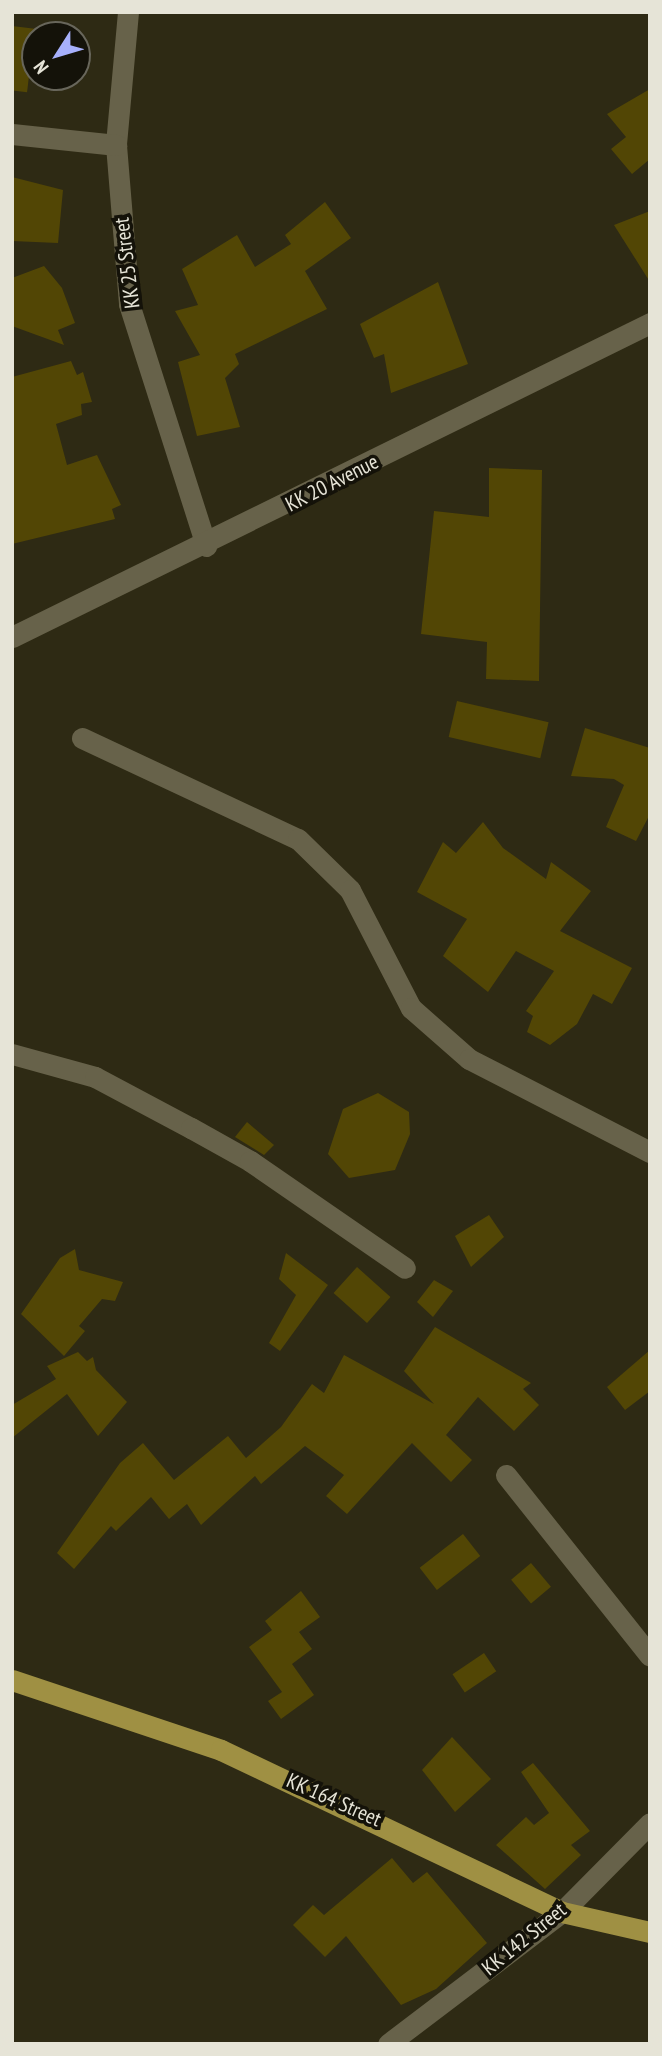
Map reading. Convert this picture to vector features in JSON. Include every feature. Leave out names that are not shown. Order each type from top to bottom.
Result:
[{"type":"main road","name":"KK 164 Street","points":[[12,1680],[221,1750],[562,1912],[650,1932]]},
{"type":"street","name":"KK 25 Street","points":[[128,12],[116,145],[129,304],[206,546]]},
{"type":"street","points":[[12,134],[116,145]]},
{"type":"street","name":"KK 20 Avenue","points":[[12,637],[206,546],[650,323]]},
{"type":"street","points":[[82,738],[298,839],[350,890],[411,1008],[469,1059],[650,1152]]},
{"type":"street","points":[[12,1054],[95,1077],[191,1128],[250,1161],[405,1268]]},
{"type":"street","points":[[506,1475],[650,1656]]},
{"type":"street","name":"KK 142 Street","points":[[388,2044],[562,1912],[650,1823]]},
{"type":"building","points":[[12,26],[21,27],[21,91],[27,92],[12,90]]},
{"type":"building","points":[[650,89],[650,159],[632,174],[611,149],[626,137],[607,114]]},
{"type":"building","points":[[12,177],[63,190],[58,243],[12,241]]},
{"type":"building","points":[[325,202],[351,238],[305,271],[327,309],[235,354],[239,364],[225,378],[240,427],[197,436],[178,362],[200,355],[175,311],[198,305],[182,269],[237,235],[255,267],[291,244],[285,235]]},
{"type":"building","points":[[650,211],[650,282],[614,225]]},
{"type":"building","points":[[44,266],[62,288],[75,323],[58,330],[64,345],[12,326],[12,278]]},
{"type":"building","points":[[438,282],[468,364],[391,393],[384,354],[374,358],[360,324]]},
{"type":"building","points":[[71,361],[77,375],[83,372],[92,402],[81,404],[82,415],[56,424],[67,465],[97,455],[121,505],[112,509],[115,519],[12,544],[12,377]]},
{"type":"building","points":[[489,468],[542,470],[539,681],[486,679],[487,642],[421,634],[434,511],[489,517]]},
{"type":"building","points":[[457,701],[549,722],[540,758],[449,737]]},
{"type":"building","points":[[585,728],[650,748],[650,814],[636,841],[606,827],[624,785],[614,779],[571,776]]},
{"type":"building","points":[[483,822],[503,848],[546,879],[551,862],[591,891],[560,931],[632,968],[612,1004],[593,994],[577,1024],[550,1045],[527,1032],[533,1016],[526,1011],[554,971],[516,951],[488,992],[443,956],[467,919],[417,892],[443,842],[456,853]]},
{"type":"building","points":[[378,1093],[409,1112],[410,1134],[395,1170],[349,1178],[328,1154],[343,1109]]},
{"type":"building","points":[[247,1122],[274,1145],[264,1155],[235,1137]]},
{"type":"building","points":[[489,1215],[504,1237],[471,1267],[455,1236]]},
{"type":"building","points":[[75,1249],[79,1270],[123,1282],[115,1301],[102,1299],[79,1326],[85,1331],[64,1356],[21,1314],[60,1258]]},
{"type":"building","points":[[286,1253],[328,1285],[280,1351],[269,1343],[296,1295],[279,1279]]},
{"type":"building","points":[[357,1267],[390,1297],[367,1323],[334,1293]]},
{"type":"building","points":[[434,1280],[453,1291],[433,1317],[417,1302]]},
{"type":"building","points":[[435,1327],[531,1383],[523,1389],[539,1405],[514,1431],[478,1397],[446,1435],[472,1460],[451,1482],[412,1443],[347,1514],[326,1496],[344,1475],[305,1446],[261,1484],[255,1476],[201,1525],[187,1504],[169,1519],[151,1497],[116,1531],[111,1526],[74,1569],[57,1553],[120,1463],[143,1443],[174,1480],[228,1436],[246,1458],[281,1427],[312,1384],[324,1393],[344,1355],[434,1404],[404,1371]]},
{"type":"building","points":[[650,1350],[650,1391],[625,1410],[607,1387]]},
{"type":"building","points":[[78,1352],[87,1361],[93,1357],[96,1370],[127,1402],[98,1436],[67,1394],[12,1438],[12,1405],[56,1379],[47,1366]]},
{"type":"building","points":[[463,1534],[480,1556],[437,1590],[420,1568]]},
{"type":"building","points":[[531,1563],[551,1587],[531,1603],[511,1580]]},
{"type":"building","points":[[301,1591],[320,1617],[299,1632],[312,1649],[292,1664],[314,1695],[281,1719],[268,1701],[282,1692],[249,1647],[272,1630],[265,1621]]},
{"type":"building","points":[[484,1653],[496,1671],[465,1692],[452,1674]]},
{"type":"building","points":[[452,1737],[491,1779],[455,1812],[422,1770]]},
{"type":"building","points":[[533,1763],[590,1831],[571,1845],[581,1855],[545,1889],[496,1845],[526,1817],[534,1825],[549,1813],[521,1772]]},
{"type":"building","points":[[392,1858],[413,1883],[427,1872],[487,1943],[436,1989],[401,2005],[346,1936],[325,1957],[293,1925],[313,1905],[324,1915]]}]
